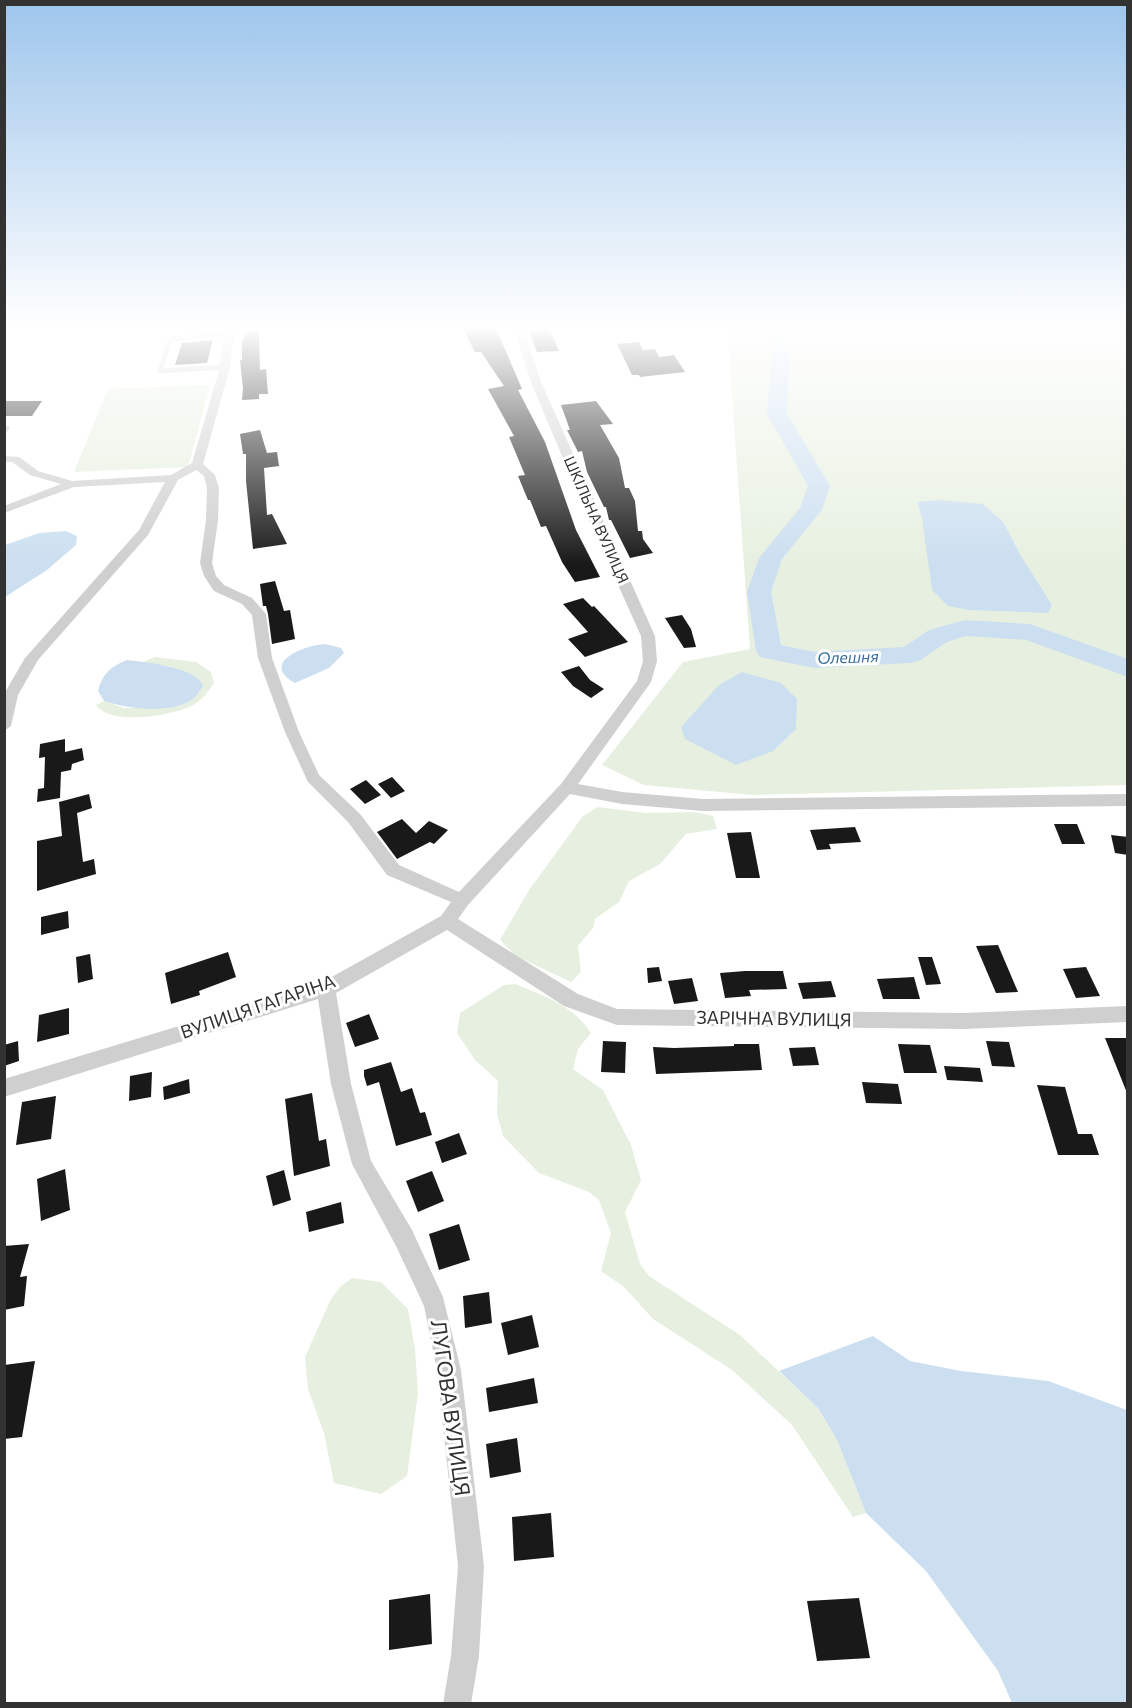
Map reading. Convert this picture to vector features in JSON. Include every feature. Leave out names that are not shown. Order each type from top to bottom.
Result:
[{"type":"street","points":[[4,510],[72,484],[173,478],[197,465],[214,405]]},
{"type":"street","name":"ШКІЛЬНА ВУЛИЦЯ","points":[[545,405],[648,636],[650,661],[644,682]]},
{"type":"street","points":[[4,459],[15,459],[34,472],[72,484]]},
{"type":"street","points":[[197,465],[209,475],[213,488],[212,520],[206,563],[210,576],[219,588],[248,601],[259,614],[265,658],[292,732],[314,778],[354,818],[393,870],[462,900]]},
{"type":"street","points":[[4,726],[11,695],[32,658],[144,532],[173,478]]},
{"type":"street","name":"ВУЛИЦЯ ГАГАРІНА","points":[[4,1088],[326,988],[447,921],[462,900],[567,788],[644,682]]},
{"type":"street","points":[[567,788],[622,798],[703,806],[1128,800]]},
{"type":"street","name":"ЗАРІЧНА ВУЛИЦЯ","points":[[447,921],[572,1000],[617,1017],[964,1021],[1128,1014]]},
{"type":"street","name":"ЛУГОВА ВУЛИЦЯ","points":[[326,988],[341,1084],[362,1164],[404,1238],[435,1305],[449,1370],[471,1566],[465,1656],[457,1704]]},
{"type":"green space","points":[[102,405],[205,405],[188,467],[74,472]]},
{"type":"green space","points":[[733,405],[1127,405],[1127,785],[752,795],[644,785],[602,765],[683,662],[750,649]],"holes":[[[917,502],[1004,523],[1021,556],[922,519]]]},
{"type":"green space","points":[[155,657],[196,662],[211,672],[214,683],[195,704],[182,710],[156,716],[114,715],[103,711],[96,705],[104,701],[124,708],[168,707],[172,667],[143,662]]},
{"type":"green space","points":[[598,807],[646,813],[695,812],[713,816],[717,829],[686,834],[660,864],[629,881],[619,902],[595,919],[593,928],[578,946],[581,972],[571,982],[516,956],[500,940],[529,890],[583,816]]},
{"type":"green space","points":[[515,984],[567,1008],[584,1023],[591,1033],[578,1049],[573,1069],[603,1090],[631,1145],[641,1180],[625,1212],[640,1264],[649,1276],[740,1335],[818,1408],[837,1440],[866,1513],[853,1517],[792,1425],[732,1370],[653,1319],[624,1287],[601,1271],[611,1233],[599,1200],[589,1192],[539,1173],[503,1136],[497,1114],[498,1081],[475,1060],[457,1033],[460,1013],[504,985]]},
{"type":"green space","points":[[352,1278],[381,1282],[408,1309],[415,1349],[418,1393],[407,1476],[381,1494],[334,1483],[324,1433],[308,1389],[305,1357],[331,1299],[340,1287]]},
{"type":"water","points":[[938,500],[983,504],[1004,523],[1021,556],[1052,605],[1048,613],[969,610],[948,606],[932,590],[922,519],[917,502]]},
{"type":"water","points":[[66,531],[77,536],[76,545],[47,570],[5,597],[5,545],[39,533]]},
{"type":"water","points":[[325,644],[341,648],[344,653],[329,668],[295,683],[285,676],[282,669],[283,662],[289,656],[306,648]]},
{"type":"water","points":[[127,660],[181,670],[191,674],[203,686],[194,698],[174,707],[162,709],[137,708],[104,701],[98,691],[102,680],[112,668]]},
{"type":"water","points":[[742,672],[781,683],[797,699],[796,729],[773,751],[736,765],[685,739],[681,727],[719,685]]},
{"type":"water","points":[[873,1336],[910,1361],[961,1371],[1048,1381],[1127,1410],[1127,1703],[1012,1703],[998,1671],[926,1571],[866,1513],[837,1440],[818,1408],[779,1371]]},
{"type":"building","points":[[4,405],[40,405],[32,416],[4,416]]},
{"type":"building","points":[[497,405],[526,405],[545,442],[576,530],[600,577],[575,582],[562,562],[546,526],[541,527],[518,476],[525,475],[509,437],[514,436]]},
{"type":"building","points":[[561,405],[599,405],[613,424],[600,425],[619,458],[625,488],[629,488],[635,501],[638,531],[642,531],[643,539],[653,553],[630,558],[587,472],[582,451],[578,452],[567,430],[570,430]]},
{"type":"building","points":[[260,430],[267,453],[277,452],[279,466],[264,468],[267,515],[272,514],[287,544],[253,549],[246,481],[246,454],[243,454],[240,434]]},
{"type":"building","points":[[275,581],[284,611],[290,610],[295,639],[272,644],[268,614],[266,606],[263,606],[260,584]]},
{"type":"building","points":[[583,598],[592,607],[594,606],[628,642],[585,657],[568,639],[588,632],[563,604]]},
{"type":"building","points":[[682,615],[691,629],[696,647],[684,648],[665,618]]},
{"type":"building","points":[[579,666],[590,680],[604,689],[591,698],[573,686],[561,672]]},
{"type":"building","points":[[65,739],[65,752],[82,748],[84,760],[72,764],[71,770],[61,772],[60,798],[37,802],[38,789],[44,788],[45,757],[39,758],[40,744]]},
{"type":"building","points":[[392,777],[405,791],[391,798],[378,784]]},
{"type":"building","points":[[366,780],[381,795],[365,804],[350,789]]},
{"type":"building","points":[[89,794],[92,808],[77,813],[83,862],[94,859],[96,874],[37,891],[37,841],[62,836],[59,802]]},
{"type":"building","points":[[402,819],[416,833],[429,821],[448,830],[434,844],[430,842],[397,859],[377,832]]},
{"type":"building","points":[[1054,824],[1077,824],[1085,844],[1062,844]]},
{"type":"building","points":[[855,827],[861,842],[829,844],[831,849],[817,850],[810,830]]},
{"type":"building","points":[[751,832],[760,878],[736,878],[727,833]]},
{"type":"building","points":[[1111,835],[1128,837],[1128,855],[1115,853]]},
{"type":"building","points":[[68,911],[69,928],[41,935],[41,917]]},
{"type":"building","points":[[998,945],[1018,992],[996,993],[976,946]]},
{"type":"building","points":[[228,952],[236,977],[199,991],[200,995],[171,1004],[165,973]]},
{"type":"building","points":[[90,954],[93,979],[78,983],[76,957]]},
{"type":"building","points":[[918,957],[932,957],[941,984],[926,985]]},
{"type":"building","points":[[659,967],[662,981],[648,983],[647,968]]},
{"type":"building","points":[[1086,967],[1100,996],[1076,998],[1063,969]]},
{"type":"building","points":[[783,971],[787,989],[749,990],[751,996],[725,998],[720,973]]},
{"type":"building","points":[[914,977],[920,999],[883,999],[877,979]]},
{"type":"building","points":[[692,978],[698,1001],[674,1004],[668,981]]},
{"type":"building","points":[[831,981],[836,997],[803,999],[798,983]]},
{"type":"building","points":[[69,1008],[69,1034],[37,1042],[39,1015]]},
{"type":"building","points":[[369,1014],[379,1039],[355,1047],[346,1023]]},
{"type":"building","points":[[1105,1038],[1128,1038],[1128,1093],[1127,1093]]},
{"type":"building","points":[[18,1041],[19,1061],[4,1066],[4,1045]]},
{"type":"building","points":[[603,1041],[626,1042],[625,1073],[601,1072]]},
{"type":"building","points":[[986,1041],[1009,1042],[1015,1067],[992,1066]]},
{"type":"building","points":[[734,1044],[759,1044],[762,1070],[656,1074],[653,1047],[734,1046]]},
{"type":"building","points":[[898,1044],[930,1045],[937,1073],[904,1073]]},
{"type":"building","points":[[815,1047],[819,1065],[793,1066],[789,1048]]},
{"type":"building","points":[[391,1062],[401,1092],[412,1088],[420,1113],[425,1112],[432,1135],[396,1146],[379,1082],[367,1086],[364,1076],[364,1070]]},
{"type":"building","points":[[944,1066],[980,1068],[983,1082],[947,1080]]},
{"type":"building","points":[[152,1072],[151,1097],[129,1101],[130,1076]]},
{"type":"building","points":[[189,1079],[190,1093],[164,1100],[163,1087]]},
{"type":"building","points":[[862,1082],[898,1084],[902,1104],[866,1103]]},
{"type":"building","points":[[1037,1085],[1065,1087],[1078,1134],[1092,1134],[1099,1155],[1058,1155]]},
{"type":"building","points":[[312,1093],[319,1141],[326,1139],[330,1166],[294,1176],[285,1099]]},
{"type":"building","points":[[56,1096],[51,1139],[16,1145],[22,1102]]},
{"type":"building","points":[[459,1133],[467,1154],[442,1163],[435,1142]]},
{"type":"building","points":[[65,1169],[70,1210],[41,1221],[37,1179]]},
{"type":"building","points":[[284,1170],[291,1200],[273,1206],[266,1176]]},
{"type":"building","points":[[432,1171],[444,1201],[418,1212],[406,1181]]},
{"type":"building","points":[[341,1202],[344,1223],[309,1232],[306,1212]]},
{"type":"building","points":[[459,1224],[470,1260],[439,1270],[429,1234]]},
{"type":"building","points":[[29,1244],[20,1277],[27,1276],[24,1306],[4,1310],[4,1246]]},
{"type":"building","points":[[489,1292],[492,1323],[465,1328],[463,1296]]},
{"type":"building","points":[[532,1315],[539,1347],[508,1355],[501,1323]]},
{"type":"building","points":[[35,1361],[22,1437],[4,1439],[4,1365]]},
{"type":"building","points":[[534,1378],[538,1403],[489,1412],[486,1388]]},
{"type":"building","points":[[517,1438],[521,1472],[490,1478],[486,1444]]},
{"type":"building","points":[[551,1513],[554,1557],[514,1561],[512,1517]]},
{"type":"building","points":[[430,1594],[432,1644],[389,1650],[389,1600]]},
{"type":"building","points":[[859,1598],[870,1658],[817,1661],[807,1601]]},
{"type":"waterway","name":"Олешня","points":[[778,405],[777,414],[819,486],[811,510],[771,558],[759,592],[769,651],[814,660],[910,655],[938,636],[965,628],[1030,632],[1128,669]]}]
